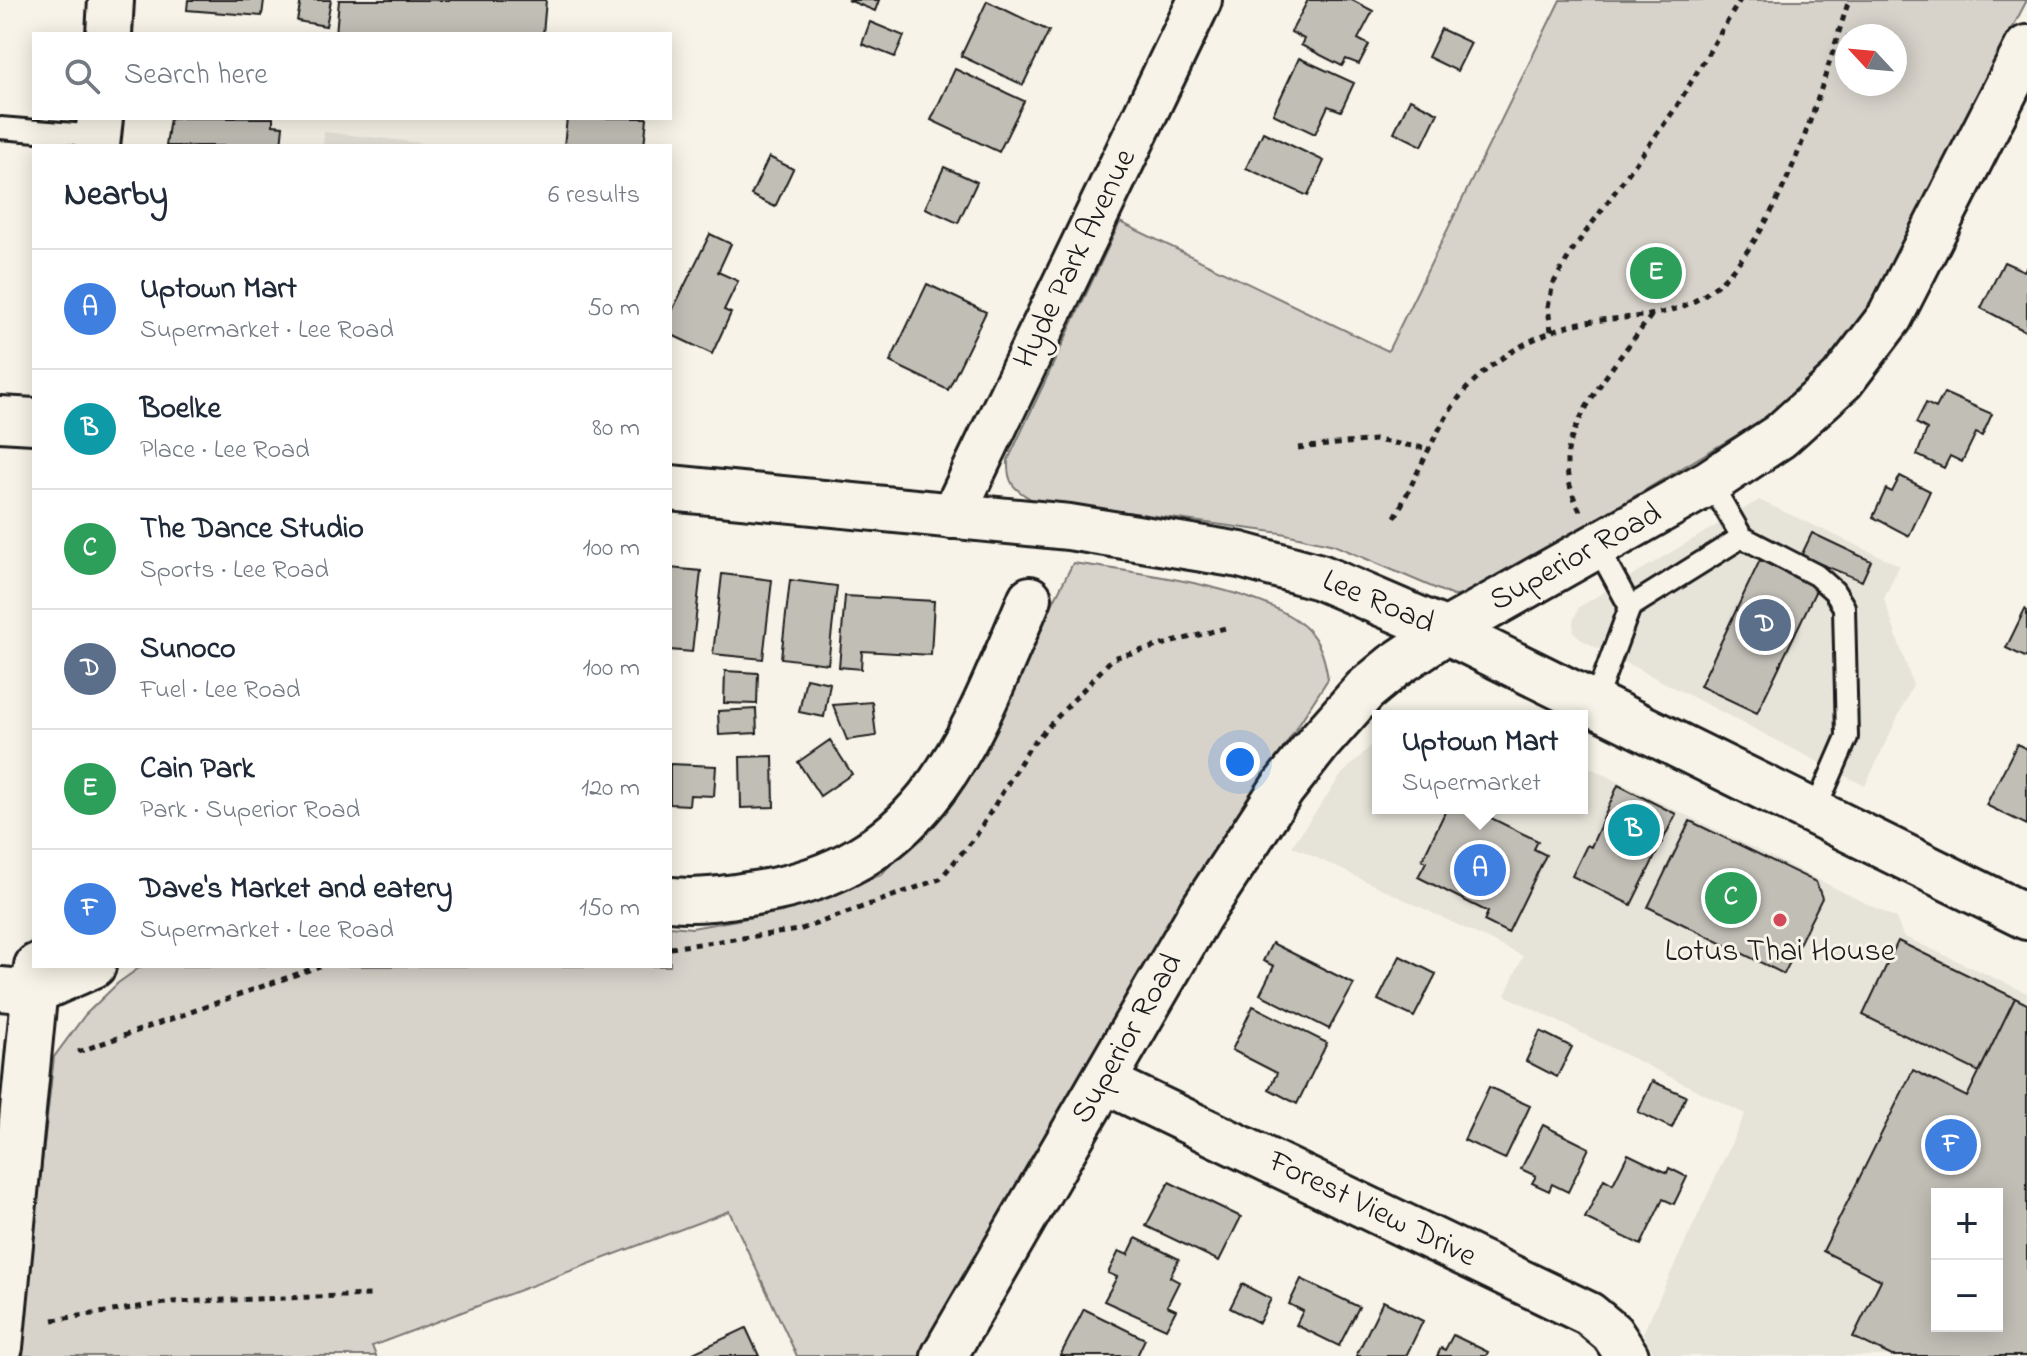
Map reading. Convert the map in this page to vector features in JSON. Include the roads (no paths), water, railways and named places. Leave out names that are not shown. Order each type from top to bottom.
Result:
[{"type":"street","points":[[109,32],[111,0]]},
{"type":"street","name":"Hyde Park Avenue","points":[[952,517],[1200,0]]},
{"type":"street","name":"Superior Road","points":[[944,1356],[1199,916],[1282,789],[1375,680],[1590,531],[1710,482],[1780,436],[1842,380],[1890,317],[2027,48]]},
{"type":"street","points":[[0,419],[32,421]]},
{"type":"street","name":"Lee Road","points":[[672,488],[1069,527],[1240,555],[1320,577],[1446,631],[2027,917]]},
{"type":"street","points":[[672,899],[700,902],[784,888],[826,876],[871,853],[910,821],[949,770],[981,714],[1030,598]]},
{"type":"street","points":[[0,1347],[24,982],[85,968]]},
{"type":"street","name":"Forest View Drive","points":[[1103,1081],[1589,1314],[1612,1333],[1627,1356]]},
{"type":"lane","points":[[0,128],[98,133]]},
{"type":"lane","points":[[1710,482],[1742,537],[1816,575],[1834,591],[1844,607],[1847,737],[1814,813]]},
{"type":"lane","points":[[1590,531],[1630,607]]},
{"type":"lane","points":[[1594,704],[1630,607],[1742,537]]},
{"type":"place","name":"Cain Park","points":[[1656,273]]},
{"type":"place","name":"Sunoco","points":[[1765,625]]},
{"type":"place","name":"Boelke","points":[[1634,830]]},
{"type":"place","name":"Uptown Mart","points":[[1480,870]]},
{"type":"place","name":"The Dance Studio","points":[[1731,898]]},
{"type":"place","name":"Lotus Thai House","points":[[1780,920]]},
{"type":"place","name":"Dave's Market and eatery","points":[[1951,1145]]}]
